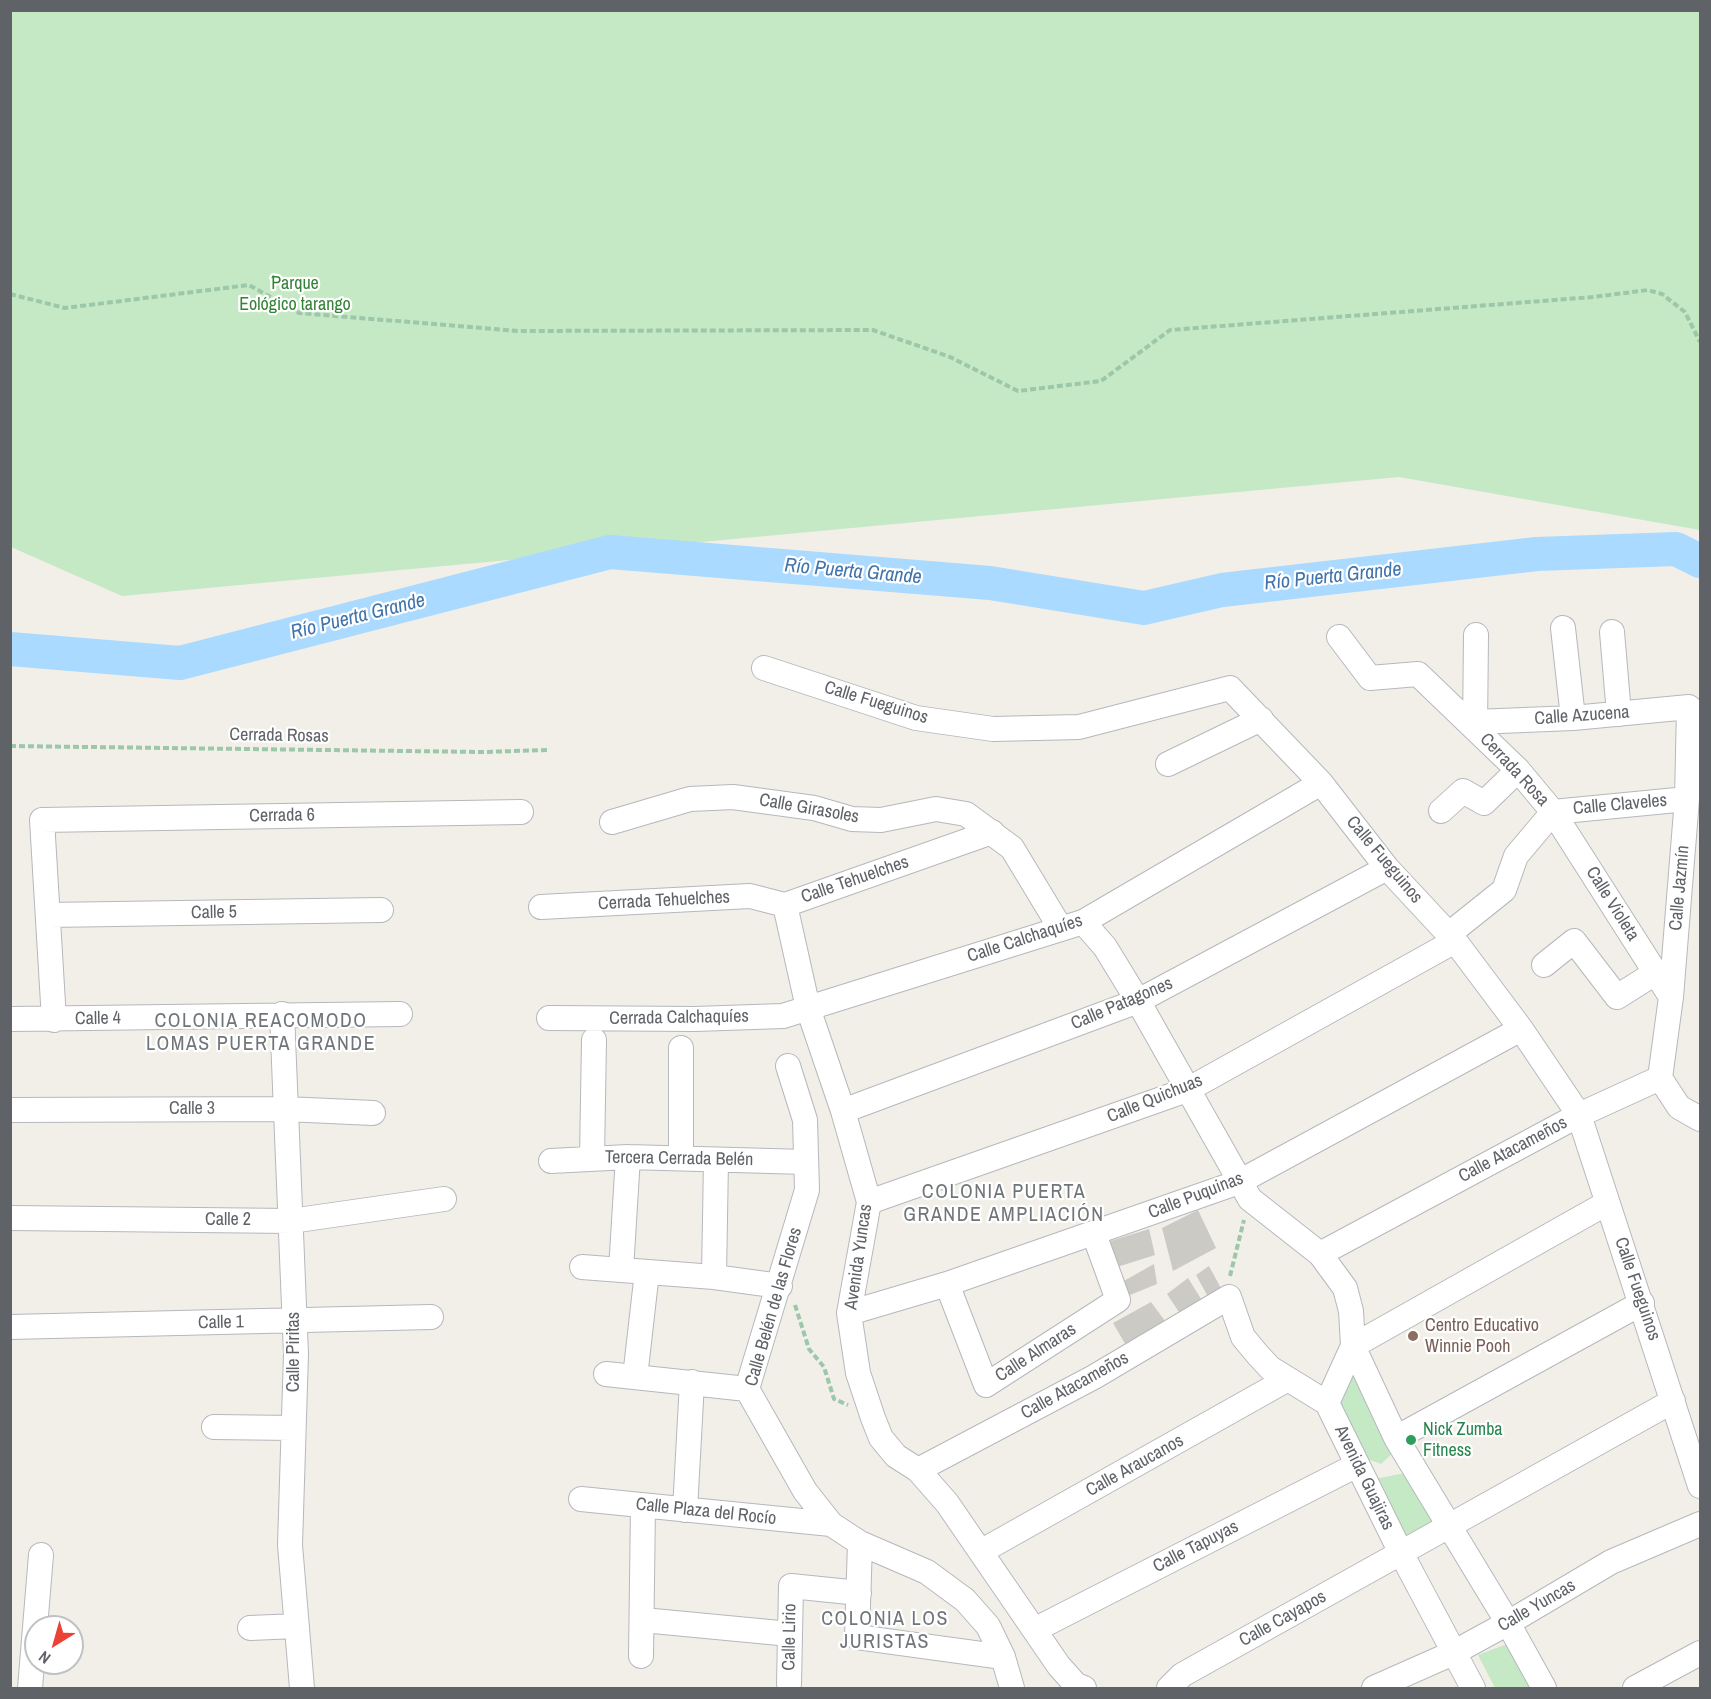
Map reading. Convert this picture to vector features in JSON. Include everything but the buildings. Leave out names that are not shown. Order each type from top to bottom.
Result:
[{"type":"street","points":[[1563,628],[1573,718]]},
{"type":"street","points":[[1612,632],[1619,714]]},
{"type":"street","points":[[1475,725],[1476,634]]},
{"type":"street","name":"Cerrada Rosa","points":[[1339,637],[1370,678],[1418,674],[1475,725],[1518,770],[1553,812]]},
{"type":"street","name":"Calle Fueguinos","points":[[764,668],[916,718],[993,729],[1079,727],[1230,688],[1321,783],[1387,868],[1452,937],[1521,1029],[1578,1115],[1701,1486]]},
{"type":"street","name":"Calle Azucena","points":[[1475,725],[1689,707]]},
{"type":"street","name":"Calle Jazmín","points":[[1660,1078],[1671,997],[1687,799],[1689,707]]},
{"type":"street","points":[[1168,764],[1261,720]]},
{"type":"street","points":[[1441,811],[1463,791],[1484,803],[1518,770]]},
{"type":"street","name":"Calle Calchaquíes","points":[[808,1008],[1072,925],[1321,783]]},
{"type":"street","name":"Calle Girasoles","points":[[612,822],[690,799],[733,797],[814,808],[852,819],[881,820],[936,809],[966,814],[1012,848],[1072,925]]},
{"type":"street","name":"Calle Claveles","points":[[1553,812],[1687,799]]},
{"type":"street","name":"Cerrada 6","points":[[48,915],[42,820],[521,812]]},
{"type":"street","name":"Calle Quichuas","points":[[869,1202],[1187,1090],[1452,937],[1504,890],[1515,856],[1553,812]]},
{"type":"street","name":"Calle Violeta","points":[[1553,812],[1671,997]]},
{"type":"street","name":"Calle Tehuelches","points":[[808,1008],[785,904],[992,832]]},
{"type":"street","name":"Calle Patagones","points":[[843,1111],[1138,1001],[1387,868]]},
{"type":"street","name":"Cerrada Tehuelches","points":[[541,907],[750,896],[785,904]]},
{"type":"street","name":"Calle 5","points":[[48,915],[381,910]]},
{"type":"street","points":[[48,915],[54,1020]]},
{"type":"street","name":"Avenida Guajiras","points":[[1072,925],[1105,947],[1245,1190],[1320,1254],[1345,1288],[1351,1311],[1353,1346],[1396,1438],[1508,1623],[1544,1689]]},
{"type":"street","points":[[1544,965],[1574,941],[1617,997],[1655,973]]},
{"type":"street","name":"Cerrada Calchaquíes","points":[[549,1018],[694,1019],[783,1016],[808,1008]]},
{"type":"street","name":"Avenida Yuncas","points":[[808,1008],[843,1111],[869,1202],[849,1313],[858,1373],[881,1438],[896,1456],[918,1470],[947,1503],[1036,1629],[1059,1666],[1076,1685],[1084,1689]]},
{"type":"street","name":"Calle Piritas","points":[[282,1014],[295,1321],[290,1545],[302,1689]]},
{"type":"street","name":"Calle 4","points":[[11,1019],[400,1014]]},
{"type":"street","name":"Calle Puquinas","points":[[849,1313],[947,1284],[1094,1234],[1245,1190],[1521,1029]]},
{"type":"street","points":[[592,1158],[594,1040]]},
{"type":"street","points":[[681,1048],[681,1158]]},
{"type":"street","name":"Calle Belén de las Flores","points":[[788,1066],[804,1120],[807,1190],[779,1290],[747,1389],[806,1491],[831,1524],[860,1543],[927,1572],[965,1600],[988,1626],[1003,1657],[1012,1689]]},
{"type":"street","points":[[1660,1078],[1679,1107],[1701,1119]]},
{"type":"street","name":"Calle Atacameños","points":[[1320,1254],[1578,1115],[1660,1078]]},
{"type":"street","name":"Calle 3","points":[[10,1110],[286,1109],[373,1113]]},
{"type":"street","points":[[621,1270],[628,1157]]},
{"type":"street","name":"Tercera Cerrada Belén","points":[[551,1161],[628,1157],[806,1162]]},
{"type":"street","points":[[714,1277],[716,1160]]},
{"type":"street","name":"Calle 2","points":[[10,1218],[291,1221],[444,1199]]},
{"type":"street","points":[[1353,1346],[1607,1203]]},
{"type":"street","name":"Calle Almaras","points":[[947,1284],[986,1385],[1118,1300],[1094,1234]]},
{"type":"street","points":[[582,1267],[714,1277],[779,1290]]},
{"type":"street","points":[[635,1377],[647,1272]]},
{"type":"street","name":"Avenida Guajiras","points":[[1228,1297],[1243,1337],[1270,1368],[1327,1403],[1401,1553],[1473,1689]]},
{"type":"street","name":"Calle Atacameños","points":[[918,1470],[1094,1377],[1228,1297]]},
{"type":"street","points":[[1396,1438],[1642,1303]]},
{"type":"street","name":"Calle 1","points":[[10,1327],[431,1317]]},
{"type":"street","name":"Avenida Guajiras","points":[[1327,1403],[1353,1346]]},
{"type":"street","points":[[606,1374],[747,1389]]},
{"type":"street","name":"Calle Araucanos","points":[[982,1551],[1288,1379]]},
{"type":"street","points":[[685,1510],[692,1382]]},
{"type":"street","points":[[1450,1528],[1673,1401]]},
{"type":"street","points":[[214,1427],[293,1428]]},
{"type":"street","name":"Calle Tapuyas","points":[[1036,1629],[1357,1465]]},
{"type":"street","name":"Calle Plaza del Rocío","points":[[581,1499],[831,1524]]},
{"type":"street","points":[[641,1656],[643,1506]]},
{"type":"street","name":"Calle Yuncas","points":[[1374,1689],[1453,1653],[1611,1562],[1701,1524]]},
{"type":"street","name":"Avenida Guajiras","points":[[1401,1553],[1450,1528]]},
{"type":"street","points":[[860,1543],[857,1636],[1003,1657]]},
{"type":"street","name":"Calle Cayapos","points":[[1169,1689],[1182,1675],[1401,1553]]},
{"type":"street","points":[[30,1689],[41,1555]]},
{"type":"street","name":"Calle Lirio","points":[[789,1684],[790,1586],[859,1593]]},
{"type":"street","points":[[643,1620],[790,1634]]},
{"type":"street","points":[[250,1628],[297,1626]]},
{"type":"street","points":[[1635,1689],[1701,1653]]},
{"type":"path","points":[[10,294],[65,308],[249,285],[299,313],[519,331],[873,330],[950,357],[1018,391],[1101,381],[1170,330],[1593,297],[1648,290],[1662,294],[1685,312],[1701,342]]},
{"type":"path","name":"Cerrada Rosas","points":[[10,747],[483,752],[547,750]]},
{"type":"path","points":[[1228,1297],[1227,1289],[1245,1190]]},
{"type":"path","points":[[779,1290],[797,1294],[795,1307],[809,1349],[824,1367],[834,1399],[873,1418]]},
{"type":"green space","name":"´Parque Eológico tarango","points":[[11,10],[1700,11],[1700,530],[1399,477],[122,596],[11,547]]},
{"type":"green space","points":[[1354,1357],[1397,1449],[1381,1464],[1362,1457],[1338,1412]]},
{"type":"green space","points":[[1410,1472],[1442,1527],[1403,1549],[1370,1480]]},
{"type":"green space","points":[[1507,1644],[1531,1688],[1495,1688],[1478,1655]]},
{"type":"waterway","name":"Río Puerta Grande","points":[[10,649],[180,663],[610,552],[990,583],[1144,608],[1222,590],[1537,554],[1676,549],[1700,561]]},
{"type":"place","name":"Centro Educativo Winnie Pooh","points":[[1413,1336]]},
{"type":"place","name":"Nick Zumba Fitness","points":[[1411,1440]]},
{"type":"district","name":"COLONIA REACOMODO LOMAS PUERTA GRANDE","points":[[261,1034]]},
{"type":"district","name":"COLONIA PUERTA GRANDE AMPLIACIÓN","points":[[1004,1204]]},
{"type":"district","name":"COLONIA LOS JURISTAS","points":[[885,1632]]}]
